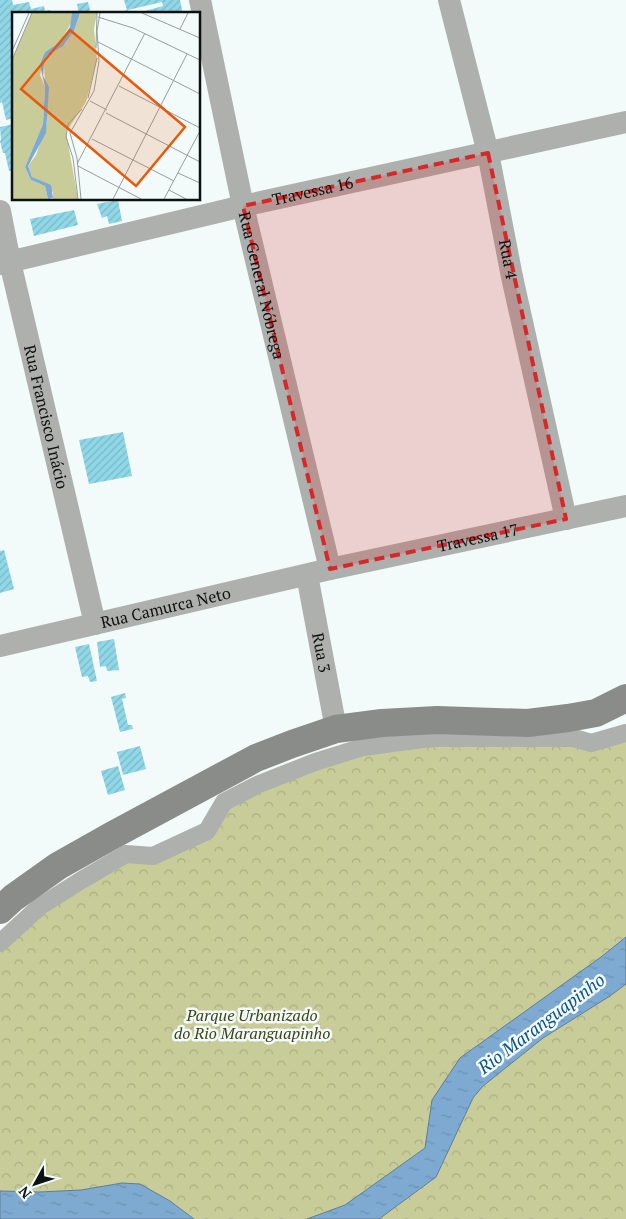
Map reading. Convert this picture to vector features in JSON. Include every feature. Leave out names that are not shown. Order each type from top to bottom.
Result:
[{"type":"main road","points":[[0,910],[13,898],[58,866],[256,758],[292,744],[336,730],[382,723],[437,720],[528,723],[568,718],[596,713],[626,698]]},
{"type":"street","name":"Rua General Nóbrega","points":[[200,0],[244,206],[330,569]]},
{"type":"street","name":"Rua 4","points":[[449,0],[488,153],[512,277],[566,519]]},
{"type":"street","name":"Travessa 16","points":[[5,263],[244,206],[626,122]]},
{"type":"street","name":"Rua Francisco Inácio","points":[[0,211],[5,263],[95,624]]},
{"type":"street","name":"Travessa 17","points":[[330,569],[626,506]]},
{"type":"street","name":"Rua Camurca Neto","points":[[0,646],[330,569]]},
{"type":"street","name":"Rua 3","points":[[307,575],[336,730]]},
{"type":"street","points":[[0,943],[40,907],[118,858],[126,854],[153,856],[207,831],[224,802],[257,785],[315,762],[364,747],[430,738],[574,738],[591,743],[626,733]]},
{"type":"highlighted area","points":[[488,153],[566,519],[330,569],[243,206]]},
{"type":"green space","name":"Parque Urbanizado do Rio Maranguapinho","points":[[626,733],[626,937],[432,1100],[425,1148],[345,1205],[307,1219],[194,1219],[170,1201],[122,1183],[81,1190],[0,1191],[0,943],[126,854],[153,856],[207,831],[224,802],[363,747],[574,738]]},
{"type":"green space","points":[[626,984],[626,1219],[379,1219],[436,1177],[473,1098],[483,1086],[543,1038]]},
{"type":"water","name":"Rio Maranguapinho","points":[[626,937],[626,984],[543,1038],[483,1086],[473,1098],[436,1177],[379,1219],[307,1219],[345,1205],[425,1148],[432,1100],[460,1058]]},
{"type":"water","points":[[122,1183],[140,1184],[170,1201],[194,1219],[0,1219],[0,1191],[81,1190]]},
{"type":"building","points":[[0,0],[12,0],[13,5],[29,2],[31,9],[44,6],[45,11],[50,10],[50,12],[12,12],[12,118],[6,120],[2,102],[0,103]]},
{"type":"building","points":[[124,0],[180,0],[183,12],[141,12],[163,6],[162,2],[128,10],[128,12],[122,12],[127,10]]},
{"type":"building","points":[[88,2],[90,12],[79,12],[77,4]]},
{"type":"building","points":[[12,124],[12,170],[9,171],[5,153],[3,153],[0,141],[0,127]]},
{"type":"building","points":[[118,200],[122,221],[109,224],[107,216],[102,218],[97,204]]},
{"type":"building","points":[[74,210],[78,225],[34,236],[30,219]]},
{"type":"building","points":[[123,432],[132,476],[89,484],[79,440]]},
{"type":"building","points":[[4,550],[14,589],[0,593],[0,551]]},
{"type":"building","points":[[114,639],[119,670],[107,671],[106,666],[100,667],[97,642]]},
{"type":"building","points":[[89,644],[97,681],[90,682],[88,676],[82,677],[75,647]]},
{"type":"building","points":[[125,693],[126,698],[122,699],[128,725],[132,725],[133,729],[120,732],[111,697]]},
{"type":"building","points":[[140,746],[146,769],[123,775],[117,752]]},
{"type":"building","points":[[118,766],[125,790],[108,795],[101,771]]}]
